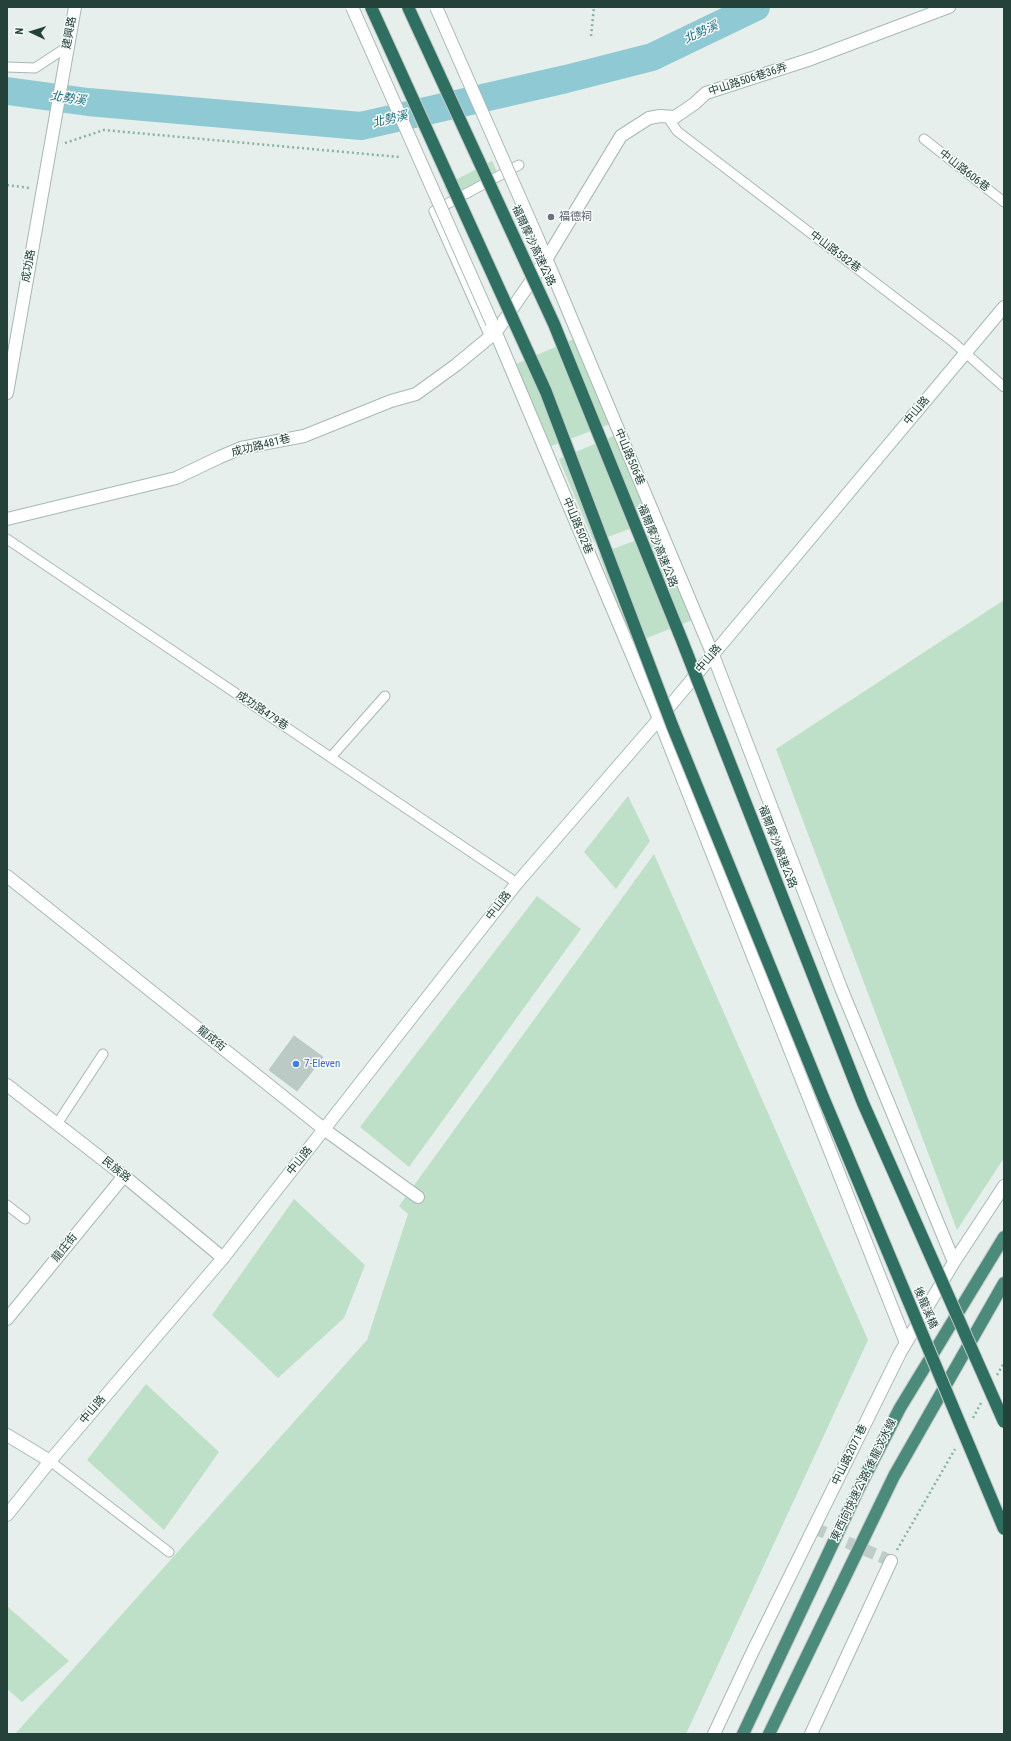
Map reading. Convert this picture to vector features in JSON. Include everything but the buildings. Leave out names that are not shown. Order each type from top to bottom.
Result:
[{"type":"highway","name":"後龍溪橋","points":[[371,7],[546,392],[672,725],[823,1097],[1004,1529]]},
{"type":"highway","name":"福爾摩沙高速公路","points":[[408,7],[554,324],[681,638],[863,1103],[1004,1422]]},
{"type":"highway","name":"東西向快速公路 後龍汶水線","points":[[743,1734],[860,1486],[896,1415],[1004,1237]]},
{"type":"highway","points":[[769,1734],[894,1476],[1004,1283]]},
{"type":"street","name":"建興路","points":[[50,143],[75,7]]},
{"type":"street","name":"中山路502巷","points":[[352,7],[659,719],[906,1343]]},
{"type":"street","name":"中山路506巷","points":[[436,7],[546,258],[713,655],[841,988],[954,1262]]},
{"type":"street","name":"中山路506巷36弄","points":[[546,258],[622,136],[648,118],[667,116],[675,117],[694,104],[706,93],[811,60],[949,7]]},
{"type":"street","name":"成功路","points":[[7,393],[50,143]]},
{"type":"street","name":"成功路481巷","points":[[7,519],[176,478],[241,448],[304,436],[384,404],[416,394],[456,365],[492,331],[546,258]]},
{"type":"street","name":"中山路","points":[[7,1515],[50,1461],[222,1258],[325,1130],[517,883],[659,719],[1004,306]]},
{"type":"street","name":"龍成街","points":[[7,876],[325,1130],[418,1197]]},
{"type":"street","name":"民族路","points":[[7,1085],[124,1176],[222,1258]]},
{"type":"street","name":"龍庄街","points":[[7,1320],[124,1176]]},
{"type":"street","name":"中山路2071巷","points":[[714,1734],[751,1655],[906,1343],[954,1262],[1004,1186]]},
{"type":"street","points":[[7,1435],[50,1461]]},
{"type":"street","points":[[811,1734],[891,1561]]},
{"type":"lane","points":[[7,67],[35,68],[67,47]]},
{"type":"lane","name":"中山路582巷","points":[[667,116],[678,131],[953,342],[1004,387]]},
{"type":"lane","name":"中山路606巷","points":[[924,140],[1004,202]]},
{"type":"lane","points":[[492,331],[434,211],[519,165]]},
{"type":"lane","name":"成功路479巷","points":[[7,539],[517,883]]},
{"type":"lane","points":[[331,757],[385,696]]},
{"type":"lane","points":[[57,1124],[103,1054]]},
{"type":"lane","points":[[7,1205],[24,1219]]},
{"type":"lane","points":[[50,1461],[169,1552]]},
{"type":"path","points":[[591,36],[594,7]]},
{"type":"path","points":[[50,143],[104,130],[399,157]]},
{"type":"path","points":[[7,185],[42,189]]},
{"type":"path","points":[[996,1376],[1004,1363]]},
{"type":"path","points":[[969,1424],[985,1397]]},
{"type":"path","points":[[891,1561],[957,1445]]},
{"type":"green space","points":[[492,161],[499,176],[451,200],[444,186]]},
{"type":"green space","points":[[576,338],[610,424],[551,446],[516,364]]},
{"type":"green space","points":[[616,435],[651,521],[594,542],[559,459]]},
{"type":"green space","points":[[656,533],[692,620],[632,644],[599,554]]},
{"type":"green space","points":[[1004,600],[1004,1158],[957,1230],[776,749]]},
{"type":"green space","points":[[628,796],[650,841],[616,889],[584,852]]},
{"type":"green space","points":[[654,854],[868,1340],[686,1734],[15,1734],[367,1340],[408,1214],[399,1206]]},
{"type":"green space","points":[[537,896],[581,929],[409,1167],[360,1127]]},
{"type":"green space","points":[[294,1199],[365,1265],[344,1318],[278,1378],[212,1315]]},
{"type":"green space","points":[[146,1384],[219,1452],[164,1530],[87,1460]]},
{"type":"green space","points":[[7,1606],[69,1661],[22,1702],[7,1689]]},
{"type":"waterway","name":"北勢溪","points":[[7,91],[88,102],[361,126],[566,79],[652,57],[756,7]]},
{"type":"tunnel","points":[[814,1528],[891,1561]]},
{"type":"place","name":"福德祠","points":[[551,217]]},
{"type":"place","name":"7-Eleven","points":[[296,1064]]}]
